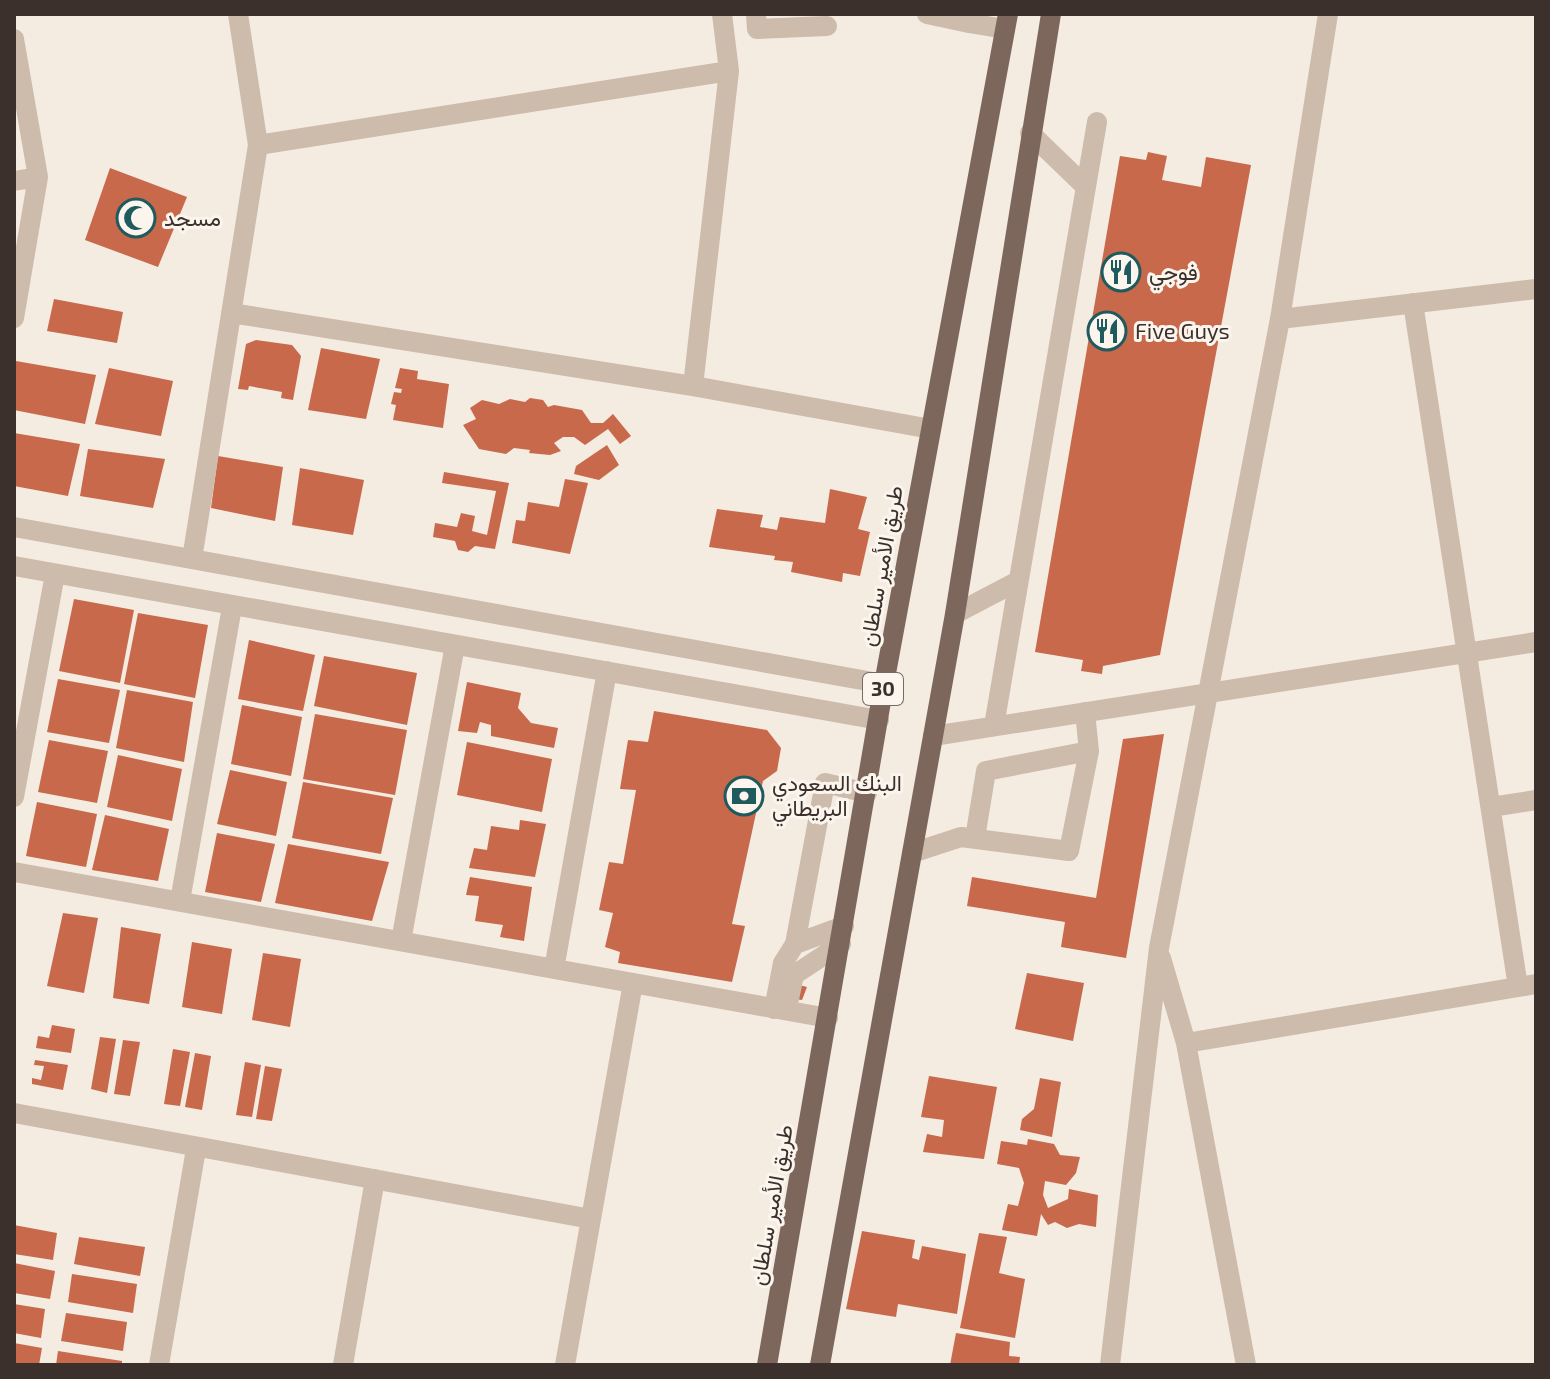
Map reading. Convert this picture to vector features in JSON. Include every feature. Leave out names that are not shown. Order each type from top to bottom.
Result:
[{"type":"main road","points":[[820,1365],[955,614],[1051,14]]},
{"type":"main road","name":"طريق الأمير سلطان","points":[[767,1365],[884,684],[1007,22]]},
{"type":"street","points":[[192,559],[258,145],[238,14]]},
{"type":"street","points":[[693,386],[729,71],[722,14]]},
{"type":"street","points":[[756,14],[757,29],[827,26]]},
{"type":"street","points":[[927,14],[1007,22]]},
{"type":"street","points":[[1110,1365],[1159,948],[1280,319],[1328,14]]},
{"type":"street","points":[[14,39],[38,177],[14,318]]},
{"type":"street","points":[[258,145],[729,71]]},
{"type":"street","points":[[994,726],[1097,122]]},
{"type":"street","points":[[1030,133],[1086,187]]},
{"type":"street","points":[[14,181],[38,177]]},
{"type":"street","points":[[1280,319],[1536,289]]},
{"type":"street","points":[[1186,1043],[1527,985],[1491,807],[1413,303]]},
{"type":"street","points":[[231,313],[693,386],[931,429]]},
{"type":"street","points":[[14,527],[884,684]]},
{"type":"street","points":[[14,566],[879,720]]},
{"type":"street","points":[[14,797],[55,574]]},
{"type":"street","points":[[955,614],[1018,581]]},
{"type":"street","points":[[180,901],[232,607]]},
{"type":"street","points":[[552,661],[559,625]]},
{"type":"street","points":[[933,736],[1536,642]]},
{"type":"street","points":[[401,941],[455,645]]},
{"type":"street","points":[[554,969],[607,671]]},
{"type":"street","points":[[912,853],[968,838],[1069,851],[1089,751],[1085,712]]},
{"type":"street","points":[[968,838],[986,771],[1089,751]]},
{"type":"street","points":[[780,1010],[783,963],[795,944],[825,783],[867,793]]},
{"type":"street","points":[[1491,807],[1536,800]]},
{"type":"street","points":[[15,877],[180,901],[828,1018]]},
{"type":"street","points":[[795,944],[842,935]]},
{"type":"street","points":[[780,1010],[794,975],[842,935]]},
{"type":"street","points":[[1159,948],[1186,1043],[1246,1365]]},
{"type":"street","points":[[565,1365],[633,983]]},
{"type":"street","points":[[14,1113],[196,1149],[591,1219]]},
{"type":"street","points":[[159,1365],[196,1149]]},
{"type":"street","points":[[343,1365],[375,1179]]},
{"type":"building","points":[[1148,152],[1167,156],[1162,180],[1201,187],[1206,157],[1251,165],[1160,655],[1103,666],[1102,674],[1081,671],[1083,660],[1035,652],[1120,156],[1146,160]]},
{"type":"building","name":"مسجد","points":[[110,168],[187,197],[158,267],[85,240]]},
{"type":"building","points":[[54,299],[123,312],[117,343],[47,331]]},
{"type":"building","points":[[256,340],[292,345],[301,356],[293,400],[281,398],[282,392],[249,386],[248,390],[238,389],[246,344]]},
{"type":"building","points":[[321,348],[380,359],[366,419],[308,410]]},
{"type":"building","points":[[16,361],[96,375],[85,424],[14,410]]},
{"type":"building","points":[[109,368],[173,381],[161,436],[95,424]]},
{"type":"building","points":[[400,368],[418,371],[417,379],[449,384],[443,428],[393,420],[396,405],[391,404],[394,392],[401,393],[402,389],[395,388]]},
{"type":"building","points":[[530,398],[543,400],[548,407],[554,405],[582,410],[591,423],[603,423],[613,414],[631,436],[620,444],[608,429],[585,445],[574,437],[563,437],[554,443],[561,451],[550,455],[514,448],[506,454],[479,449],[463,425],[476,419],[470,408],[482,400],[499,404],[510,399],[525,402]]},
{"type":"building","points":[[14,433],[80,444],[68,496],[14,486]]},
{"type":"building","points":[[607,445],[619,465],[599,480],[574,474],[576,466]]},
{"type":"building","points":[[88,449],[165,459],[153,508],[80,496]]},
{"type":"building","points":[[218,456],[283,467],[275,521],[211,508]]},
{"type":"building","points":[[300,468],[364,480],[353,535],[292,525]]},
{"type":"building","points":[[444,472],[509,483],[495,549],[475,546],[468,552],[458,550],[455,541],[433,537],[435,523],[457,527],[461,513],[475,516],[472,531],[487,535],[496,491],[442,483]]},
{"type":"building","points":[[565,479],[588,483],[570,554],[512,543],[516,520],[525,521],[528,502],[559,507]]},
{"type":"building","points":[[830,489],[867,497],[858,529],[870,532],[860,576],[843,573],[842,582],[791,572],[793,562],[774,560],[775,556],[709,547],[717,509],[763,515],[760,527],[777,530],[780,517],[825,523]]},
{"type":"building","points":[[74,599],[134,610],[120,683],[59,671]]},
{"type":"building","points":[[138,613],[208,625],[195,698],[124,684]]},
{"type":"building","points":[[249,640],[315,655],[303,711],[238,699]]},
{"type":"building","points":[[324,656],[417,673],[407,725],[314,706]]},
{"type":"building","points":[[58,679],[120,690],[109,743],[47,732]]},
{"type":"building","points":[[467,682],[521,693],[518,708],[531,723],[558,728],[554,748],[491,736],[491,725],[480,722],[477,733],[458,731]]},
{"type":"building","points":[[127,690],[193,702],[184,762],[116,748]]},
{"type":"building","points":[[242,705],[302,717],[291,776],[231,764]]},
{"type":"building","points":[[654,711],[767,730],[781,748],[777,771],[763,781],[732,924],[745,926],[732,982],[618,963],[620,952],[605,947],[613,913],[599,910],[609,862],[623,864],[636,790],[620,789],[628,740],[648,742]]},
{"type":"building","points":[[315,714],[407,730],[395,795],[303,779]]},
{"type":"building","points":[[1164,734],[1126,958],[1061,947],[1065,922],[967,906],[972,877],[1096,898],[1123,739]]},
{"type":"building","points":[[49,740],[108,751],[97,803],[38,792]]},
{"type":"building","points":[[467,742],[552,759],[542,812],[457,795]]},
{"type":"building","points":[[118,755],[182,769],[172,821],[107,807]]},
{"type":"building","points":[[230,770],[287,782],[276,836],[217,824]]},
{"type":"building","points":[[303,782],[393,798],[381,854],[292,838]]},
{"type":"building","points":[[37,802],[97,814],[86,867],[26,856]]},
{"type":"building","points":[[105,815],[169,829],[158,881],[92,870]]},
{"type":"building","points":[[520,820],[546,824],[535,877],[469,868],[474,848],[487,850],[491,826],[519,830]]},
{"type":"building","points":[[217,833],[275,844],[261,902],[205,892]]},
{"type":"building","points":[[288,844],[389,862],[372,921],[275,903]]},
{"type":"building","points":[[470,877],[532,887],[524,941],[500,937],[503,925],[475,921],[479,896],[466,895]]},
{"type":"building","points":[[63,913],[98,918],[84,993],[47,986]]},
{"type":"building","points":[[121,927],[161,934],[149,1004],[113,998]]},
{"type":"building","points":[[192,942],[232,949],[222,1014],[182,1007]]},
{"type":"building","points":[[263,953],[301,959],[290,1027],[252,1020]]},
{"type":"building","points":[[1027,973],[1084,983],[1073,1041],[1015,1029]]},
{"type":"building","points":[[795,984],[807,987],[802,1000],[795,999]]},
{"type":"building","points":[[52,1025],[75,1029],[71,1053],[36,1048],[38,1036],[49,1038]]},
{"type":"building","points":[[100,1037],[116,1039],[107,1093],[91,1089]]},
{"type":"building","points":[[123,1040],[140,1042],[130,1096],[114,1094]]},
{"type":"building","points":[[173,1049],[190,1052],[180,1106],[164,1104]]},
{"type":"building","points":[[195,1053],[211,1056],[202,1110],[185,1107]]},
{"type":"building","points":[[35,1060],[68,1065],[63,1090],[32,1084],[32,1078],[41,1080],[44,1066],[34,1065]]},
{"type":"building","points":[[245,1062],[261,1065],[252,1117],[236,1115]]},
{"type":"building","points":[[265,1066],[282,1069],[272,1121],[256,1119]]},
{"type":"building","points":[[929,1076],[997,1087],[984,1159],[923,1152],[927,1134],[942,1137],[944,1120],[921,1117]]},
{"type":"building","points":[[1040,1078],[1061,1082],[1052,1137],[1020,1130],[1022,1119],[1034,1109]]},
{"type":"building","points":[[1028,1139],[1054,1144],[1060,1155],[1080,1157],[1076,1173],[1066,1185],[1045,1181],[1043,1195],[1048,1208],[1068,1199],[1069,1189],[1098,1195],[1096,1227],[1079,1224],[1067,1228],[1055,1222],[1048,1225],[1041,1214],[1037,1236],[1002,1230],[1008,1204],[1018,1206],[1024,1183],[1019,1168],[997,1164],[1001,1141],[1027,1145]]},
{"type":"building","points":[[14,1225],[57,1233],[53,1260],[14,1254]]},
{"type":"building","points":[[862,1231],[915,1240],[912,1258],[919,1260],[922,1246],[966,1254],[957,1314],[898,1304],[896,1317],[846,1309]]},
{"type":"building","points":[[979,1233],[1007,1237],[999,1273],[1025,1279],[1015,1338],[960,1328]]},
{"type":"building","points":[[79,1237],[145,1247],[140,1276],[74,1264]]},
{"type":"building","points":[[14,1263],[55,1271],[50,1299],[14,1293]]},
{"type":"building","points":[[72,1274],[137,1284],[133,1313],[68,1302]]},
{"type":"building","points":[[14,1304],[45,1309],[41,1338],[14,1333]]},
{"type":"building","points":[[66,1313],[127,1322],[123,1351],[61,1341]]},
{"type":"building","points":[[956,1333],[1010,1342],[1009,1356],[1020,1357],[1019,1365],[950,1365]]},
{"type":"building","points":[[14,1343],[42,1348],[39,1365],[14,1365]]},
{"type":"building","points":[[58,1351],[122,1361],[122,1365],[56,1365]]},
{"type":"place","name":"مسجد","points":[[136,218]]},
{"type":"place","name":"فوجي","points":[[1121,272]]},
{"type":"place","name":"Five Guys","points":[[1107,331]]},
{"type":"place","name":"البنك السعودي البريطاني","points":[[744,796]]}]
